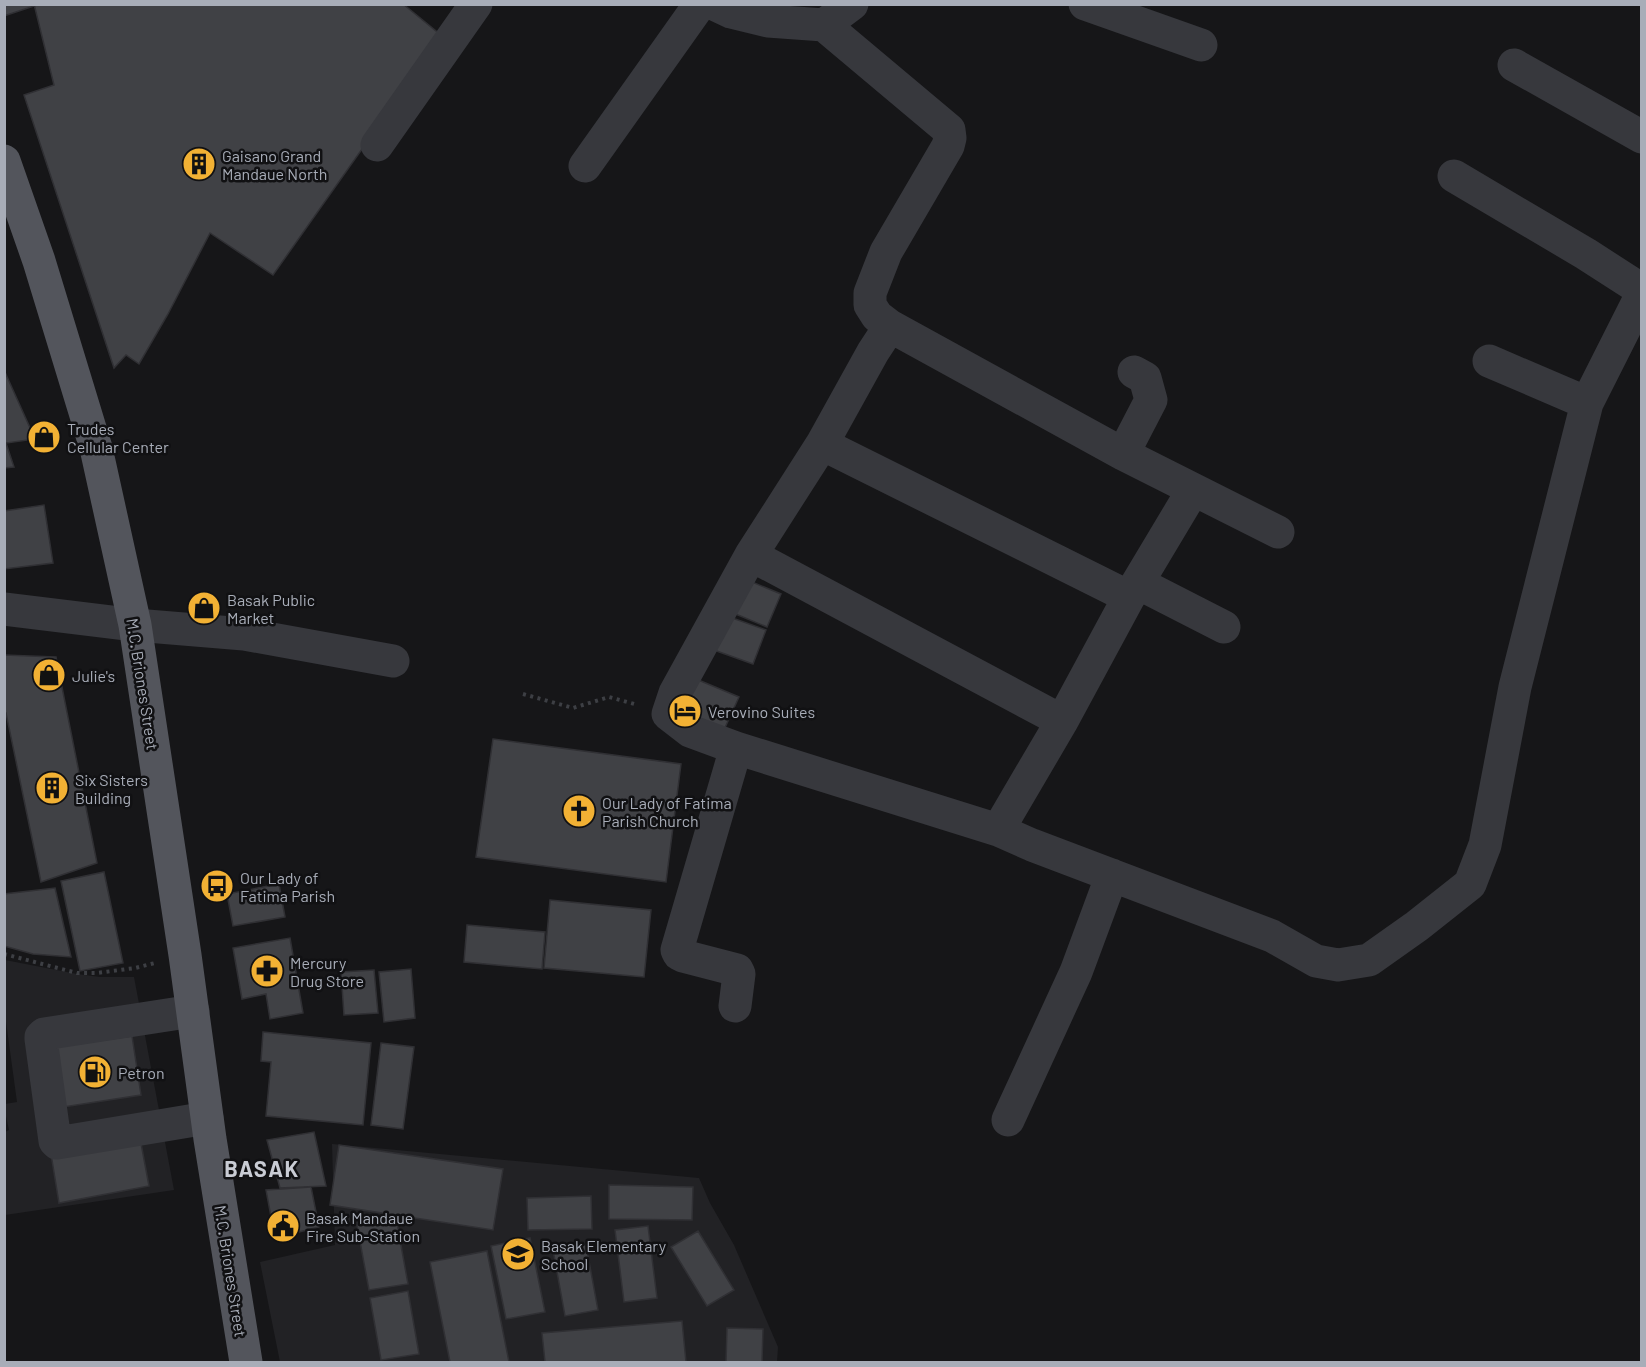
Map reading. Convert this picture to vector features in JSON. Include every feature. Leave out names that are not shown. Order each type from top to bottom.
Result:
[{"type":"main road","name":"M.C. Briones Street","points":[[4,161],[39,261],[96,448],[135,625],[207,1118],[246,1362]]},
{"type":"street","points":[[377,145],[476,4]]},
{"type":"street","points":[[585,166],[700,4]]},
{"type":"street","points":[[714,4],[731,12],[768,21],[824,25],[949,130],[948,146],[886,252],[870,293],[870,305],[877,316],[890,326],[1123,454],[1278,532]]},
{"type":"street","points":[[824,25],[852,4]]},
{"type":"street","points":[[1085,4],[1201,45]]},
{"type":"street","points":[[1514,65],[1641,136]]},
{"type":"street","points":[[890,326],[822,444],[751,555],[675,693],[668,714],[690,731],[736,748],[998,830],[1272,936],[1316,961],[1338,964],[1369,960],[1418,926],[1470,884],[1485,845],[1515,687],[1587,403],[1641,292],[1586,254],[1454,176]]},
{"type":"street","points":[[1489,361],[1587,403]]},
{"type":"street","points":[[1123,454],[1151,400],[1145,378],[1134,372]]},
{"type":"street","points":[[822,444],[1133,590],[1224,627]]},
{"type":"street","points":[[998,830],[1062,721],[1133,590],[1193,490]]},
{"type":"street","points":[[751,555],[1062,721]]},
{"type":"street","points":[[4,609],[135,625],[244,634],[393,661]]},
{"type":"street","points":[[735,1006],[739,974],[736,970],[683,956],[677,950],[736,748]]},
{"type":"street","points":[[1008,1120],[1076,972],[1112,875]]},
{"type":"street","points":[[193,1011],[44,1034],[40,1037],[56,1143],[207,1118]]},
{"type":"path","points":[[523,694],[573,708],[609,697],[668,714]]},
{"type":"path","points":[[4,954],[77,974],[135,968],[185,955]]},
{"type":"shaded area","points":[[5,960],[77,974],[134,977],[174,1190],[5,1215],[5,1132],[9,1130],[5,1104],[17,1102],[6,1022]]},
{"type":"shaded area","name":"Basak Elementary School","points":[[332,1144],[699,1178],[710,1203],[734,1245],[778,1347],[777,1362],[280,1362],[260,1262],[335,1245]]},
{"type":"building","points":[[4,4],[34,4],[34,6],[4,16]]},
{"type":"building","name":"Gaisano Grand Mandaue North","points":[[34,4],[403,4],[442,36],[273,275],[210,233],[139,364],[126,355],[114,368],[24,95],[54,85]]},
{"type":"building","points":[[4,370],[35,439],[6,443],[14,467],[4,468]]},
{"type":"building","points":[[44,505],[53,563],[4,569],[4,511]]},
{"type":"building","points":[[740,577],[781,594],[767,627],[726,610]]},
{"type":"building","points":[[724,615],[766,630],[753,664],[711,649]]},
{"type":"building","name":"Six Sisters Building","points":[[4,655],[56,657],[97,863],[41,882],[6,713],[4,714]]},
{"type":"building","points":[[696,679],[739,697],[723,732],[681,714]]},
{"type":"building","name":"Our Lady of Fatima Parish Church","points":[[493,739],[681,764],[666,882],[476,857]]},
{"type":"building","points":[[104,872],[123,963],[80,971],[61,881]]},
{"type":"building","points":[[279,884],[285,917],[233,926],[227,894]]},
{"type":"building","points":[[55,888],[71,957],[33,954],[4,946],[4,894]]},
{"type":"building","points":[[550,900],[651,910],[644,977],[544,968]]},
{"type":"building","points":[[467,925],[545,932],[542,969],[464,962]]},
{"type":"building","name":"Mercury Drug Store","points":[[290,938],[303,1013],[270,1019],[266,994],[242,999],[233,948]]},
{"type":"building","points":[[411,969],[415,1018],[384,1022],[379,972]]},
{"type":"building","points":[[374,970],[378,1013],[344,1015],[341,972]]},
{"type":"building","points":[[263,1032],[371,1043],[363,1125],[266,1116],[271,1062],[261,1061]]},
{"type":"building","name":"Petron","points":[[132,1036],[141,1095],[57,1108],[48,1048]]},
{"type":"building","points":[[381,1043],[414,1047],[403,1129],[371,1125]]},
{"type":"building","points":[[314,1132],[326,1186],[280,1188],[267,1140]]},
{"type":"building","points":[[140,1138],[149,1186],[59,1203],[51,1154]]},
{"type":"building","points":[[339,1145],[503,1169],[493,1230],[330,1205]]},
{"type":"building","points":[[609,1185],[693,1187],[692,1220],[609,1219]]},
{"type":"building","points":[[311,1187],[319,1227],[275,1238],[266,1190]]},
{"type":"building","points":[[591,1196],[592,1229],[528,1230],[527,1198]]},
{"type":"building","points":[[378,1216],[397,1223],[408,1284],[369,1290],[356,1220]]},
{"type":"building","points":[[648,1226],[657,1298],[624,1302],[615,1230]]},
{"type":"building","points":[[698,1231],[734,1290],[707,1306],[671,1247]]},
{"type":"building","points":[[530,1238],[545,1312],[506,1319],[491,1246]]},
{"type":"building","points":[[586,1245],[598,1310],[565,1316],[553,1250]]},
{"type":"building","points":[[487,1251],[509,1362],[450,1362],[430,1262]]},
{"type":"building","points":[[408,1291],[419,1354],[381,1360],[370,1298]]},
{"type":"building","points":[[682,1321],[686,1362],[545,1362],[542,1333]]},
{"type":"building","points":[[727,1328],[763,1329],[762,1362],[726,1362]]},
{"type":"place","name":"Gaisano Grand Mandaue North","points":[[199,164]]},
{"type":"place","name":"Trudes Cellular Center","points":[[44,437]]},
{"type":"place","name":"Basak Public Market","points":[[204,608]]},
{"type":"place","name":"Julie's","points":[[49,675]]},
{"type":"place","name":"Verovino Suites","points":[[685,711]]},
{"type":"place","name":"Six Sisters Building","points":[[52,788]]},
{"type":"place","name":"Our Lady of Fatima Parish Church","points":[[579,811]]},
{"type":"place","name":"Our Lady of Fatima Parish","points":[[217,886]]},
{"type":"place","name":"Mercury Drug Store","points":[[267,971]]},
{"type":"place","name":"Petron","points":[[95,1072]]},
{"type":"place","name":"Basak Mandaue Fire Sub-Station","points":[[283,1226]]},
{"type":"place","name":"Basak Elementary School","points":[[518,1254]]},
{"type":"district","name":"BASAK","points":[[262,1168]]}]
